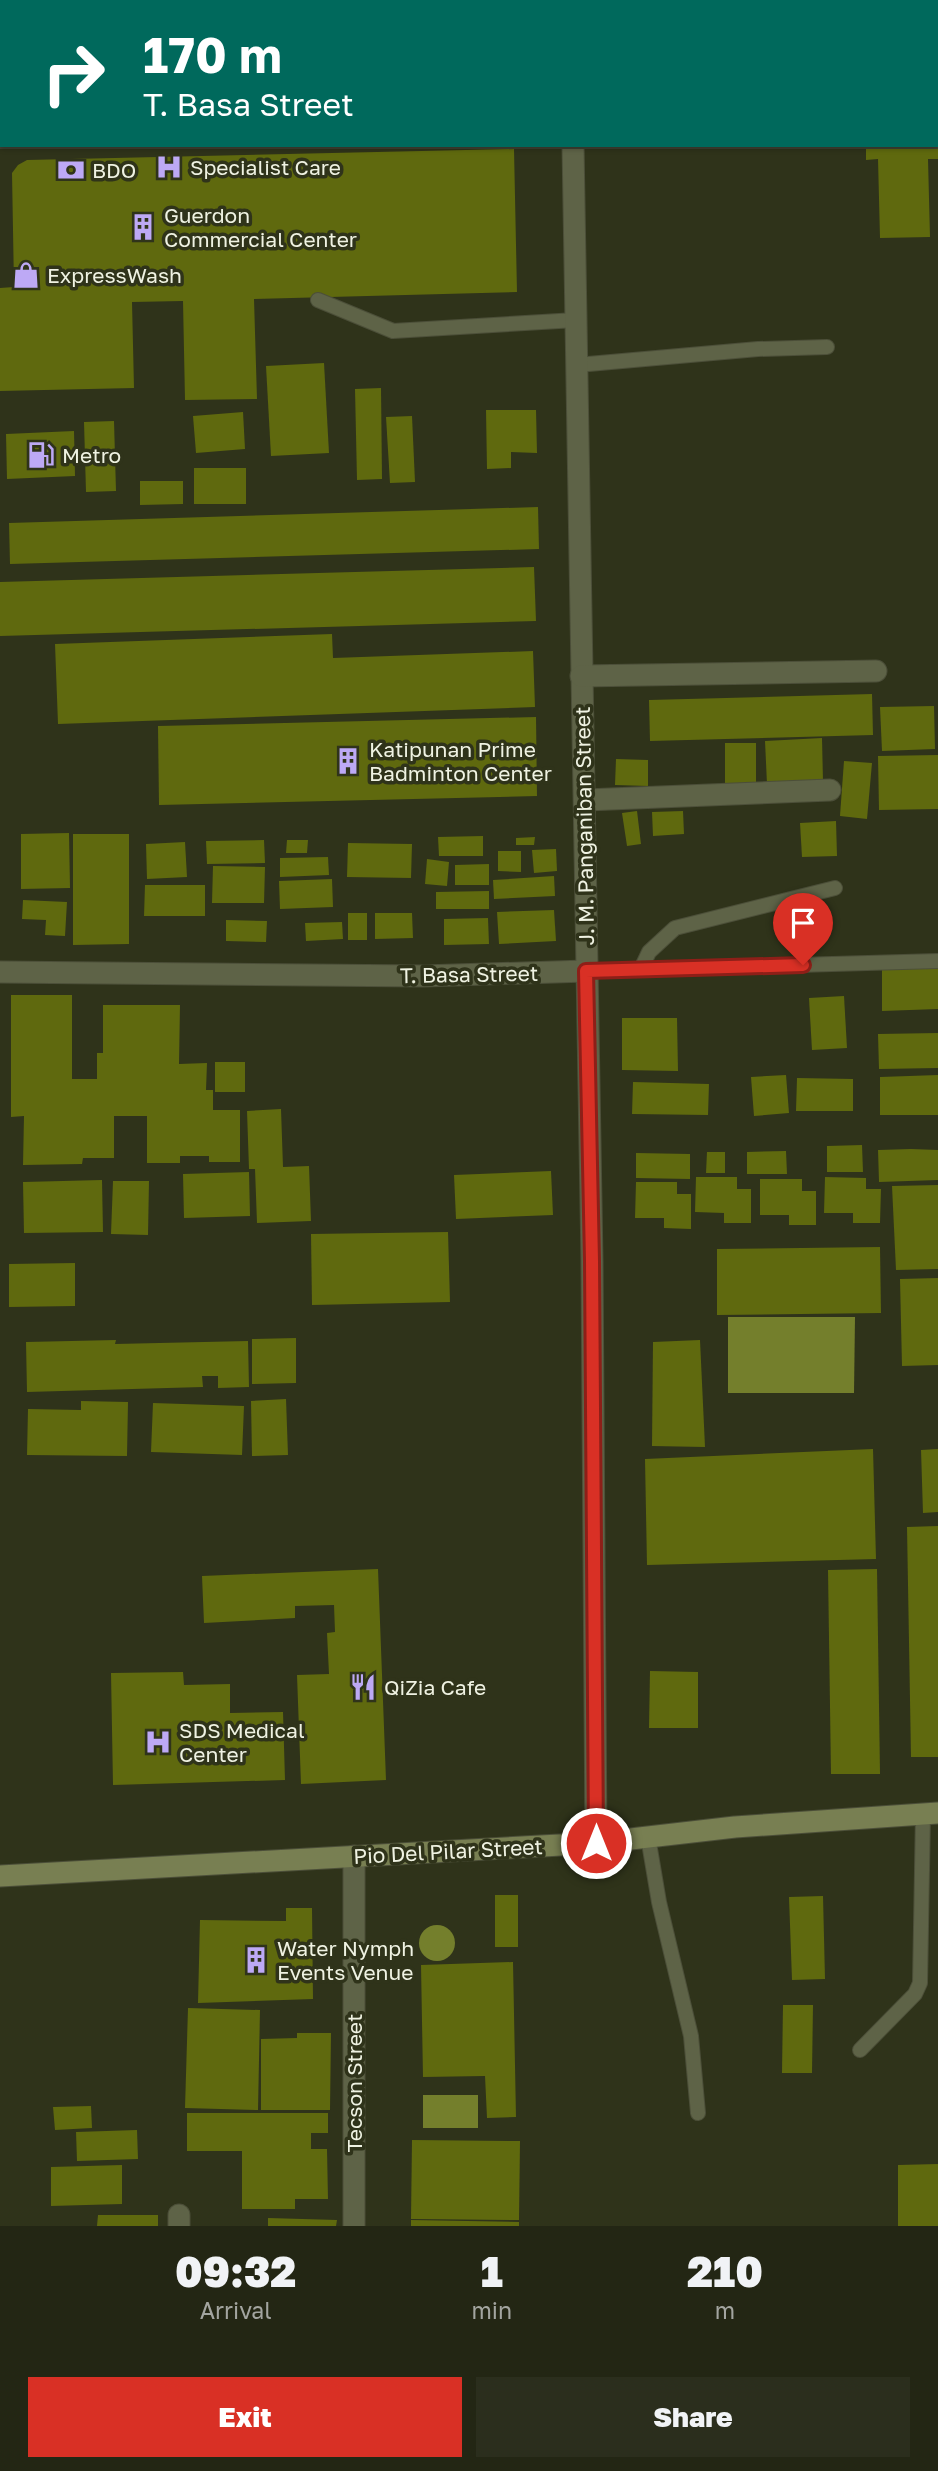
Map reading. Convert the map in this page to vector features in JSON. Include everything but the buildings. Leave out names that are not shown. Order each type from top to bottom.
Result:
[{"type":"street","name":"J. M. Panganiban Street","points":[[573,147],[581,676],[586,800],[596,1843]]},
{"type":"street","points":[[581,676],[876,671]]},
{"type":"street","points":[[586,800],[830,790]]},
{"type":"street","name":"T. Basa Street","points":[[0,972],[423,976],[586,971]]},
{"type":"street","name":"Pio Del Pilar Street","points":[[0,1876],[596,1843],[735,1827],[931,1813]]},
{"type":"street","name":"Tecson Street","points":[[354,2226],[355,1856]]},
{"type":"lane","points":[[318,300],[393,331],[576,320]]},
{"type":"lane","points":[[577,365],[758,349],[827,347]]},
{"type":"lane","points":[[640,969],[649,952],[675,928],[835,888]]},
{"type":"lane","name":"T. Basa Street","points":[[586,971],[938,961]]},
{"type":"lane","points":[[860,2050],[915,1994],[920,1983],[931,1813]]},
{"type":"lane","points":[[648,1837],[659,1902],[691,2036],[698,2113]]},
{"type":"shaded area","points":[[728,1317],[855,1317],[854,1393],[728,1393]]},
{"type":"shaded area","points":[[437,1925],[450,1930],[455,1943],[450,1956],[437,1961],[424,1956],[419,1943],[424,1930]]},
{"type":"shaded area","points":[[423,2095],[478,2095],[478,2128],[423,2128]]},
{"type":"place","name":"Specialist Care","points":[[169,167]]},
{"type":"place","name":"BDO","points":[[71,170]]},
{"type":"place","name":"Guerdon Commercial Center","points":[[143,227]]},
{"type":"place","name":"ExpressWash","points":[[26,275]]},
{"type":"place","name":"Metro","points":[[41,455]]},
{"type":"place","name":"Katipunan Prime Badminton Center","points":[[348,761]]},
{"type":"place","name":"QiZia Cafe","points":[[363,1687]]},
{"type":"place","name":"SDS Medical Center","points":[[158,1742]]},
{"type":"place","name":"Water Nymph Events Venue","points":[[256,1960]]},
{"type":"route","points":[[596,1843],[591,1152],[586,971],[803,965]]}]
